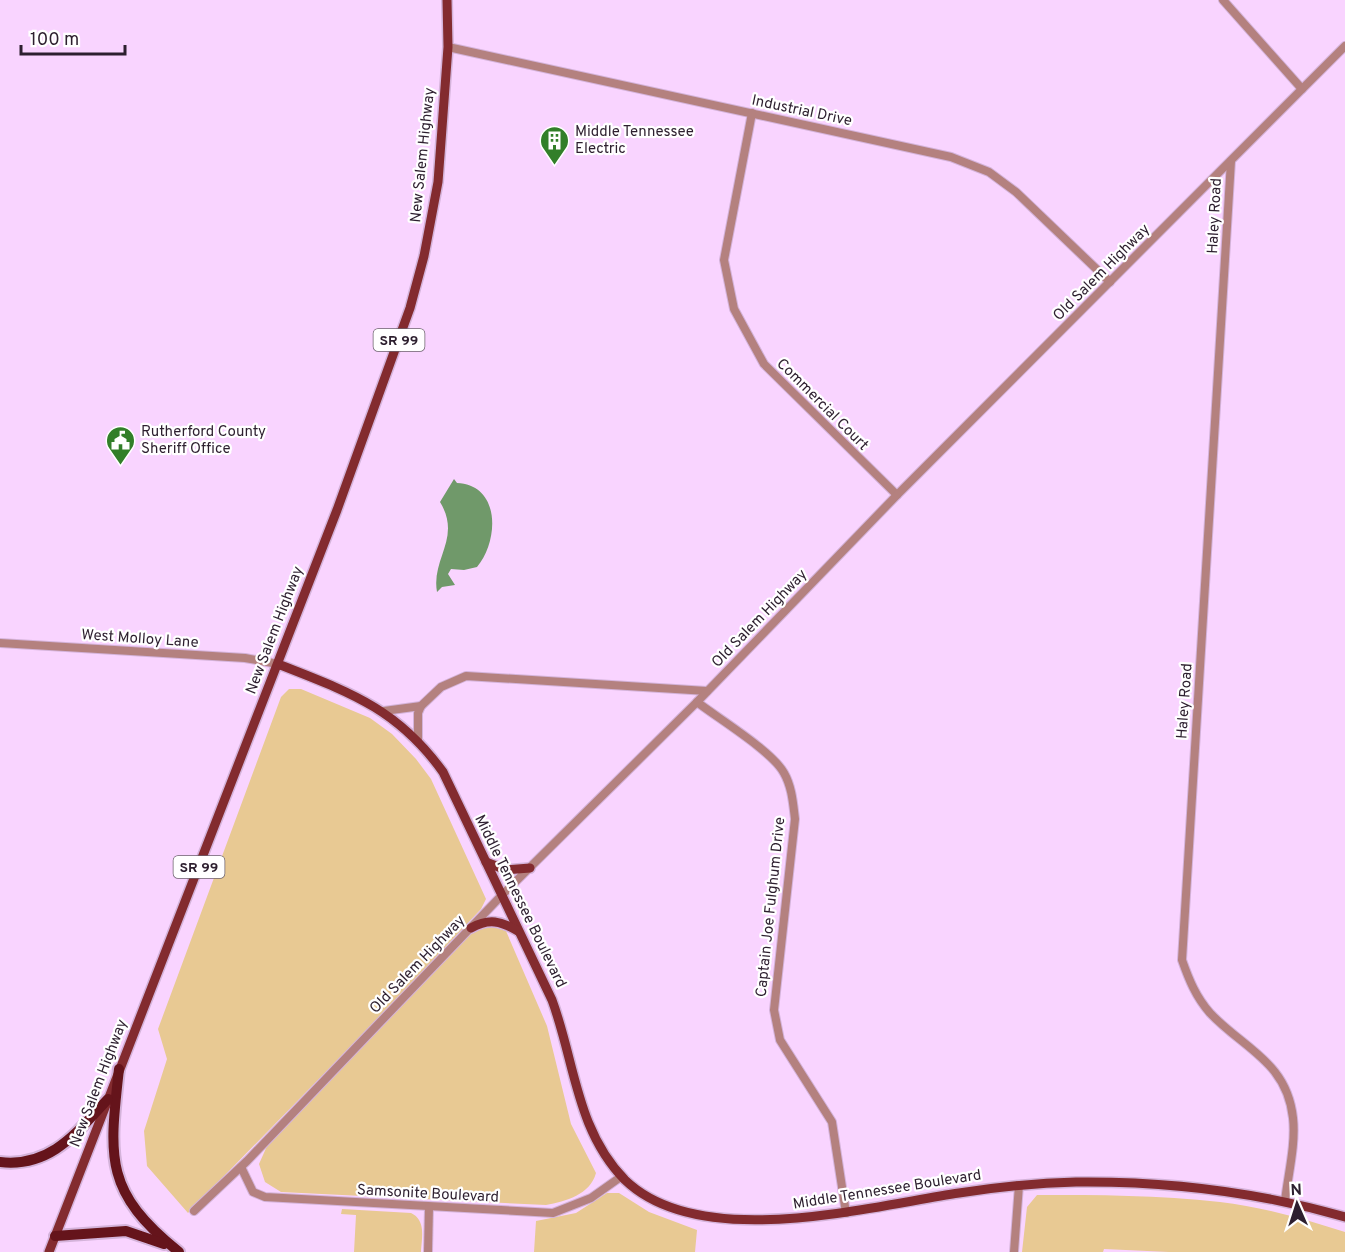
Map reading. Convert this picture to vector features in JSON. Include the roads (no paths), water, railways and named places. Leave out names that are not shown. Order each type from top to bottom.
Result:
[{"type":"highway","points":[[119,1070],[113,1137],[113,1156],[118,1179],[127,1199],[142,1221],[177,1251]]},
{"type":"highway","points":[[0,1162],[32,1159],[54,1152],[73,1137],[108,1099]]},
{"type":"highway","points":[[55,1236],[126,1231],[177,1251]]},
{"type":"main road","name":"New Salem Highway","points":[[49,1252],[278,664],[410,308],[424,256],[438,182],[448,47],[447,0]]},
{"type":"main road","name":"Middle Tennessee Boulevard","points":[[278,664],[363,698],[384,711],[418,741],[443,772],[561,1025],[580,1107],[590,1131],[622,1176],[644,1196],[670,1210],[700,1219],[792,1219],[846,1213],[960,1192],[1019,1185],[1140,1183],[1188,1186],[1285,1201],[1345,1217]]},
{"type":"main road","points":[[486,862],[506,870],[530,868]]},
{"type":"main road","points":[[471,928],[486,921],[494,921],[519,931]]},
{"type":"street","points":[[1223,0],[1302,89]]},
{"type":"street","name":"Old Salem Highway","points":[[194,1211],[241,1167],[502,895],[697,702],[897,495],[1345,46]]},
{"type":"street","name":"Industrial Drive","points":[[448,47],[951,157],[989,172],[1037,211],[1110,282]]},
{"type":"street","name":"Commercial Court","points":[[752,113],[724,260],[734,309],[764,364],[897,495]]},
{"type":"street","name":"Haley Road","points":[[1231,161],[1182,960],[1193,991],[1210,1013],[1265,1060],[1283,1080],[1294,1121],[1285,1201]]},
{"type":"street","name":"West Molloy Lane","points":[[0,643],[245,658],[278,664]]},
{"type":"street","points":[[418,741],[418,713],[421,706],[441,687],[466,675],[707,691]]},
{"type":"street","name":"Captain Joe Fulghum Drive","points":[[697,702],[768,755],[784,773],[790,788],[795,819],[774,1010],[780,1040],[832,1122],[846,1213]]},
{"type":"street","points":[[384,711],[421,706]]},
{"type":"street","name":"Samsonite Boulevard","points":[[241,1167],[253,1192],[265,1197],[553,1213],[591,1198],[622,1176]]},
{"type":"street","points":[[1014,1252],[1019,1185]]},
{"type":"street","points":[[428,1252],[429,1207]]},
{"type":"place","name":"Middle Tennessee Electric","points":[[554,166]]},
{"type":"place","name":"Rutherford County Sheriff Office","points":[[120,466]]}]
